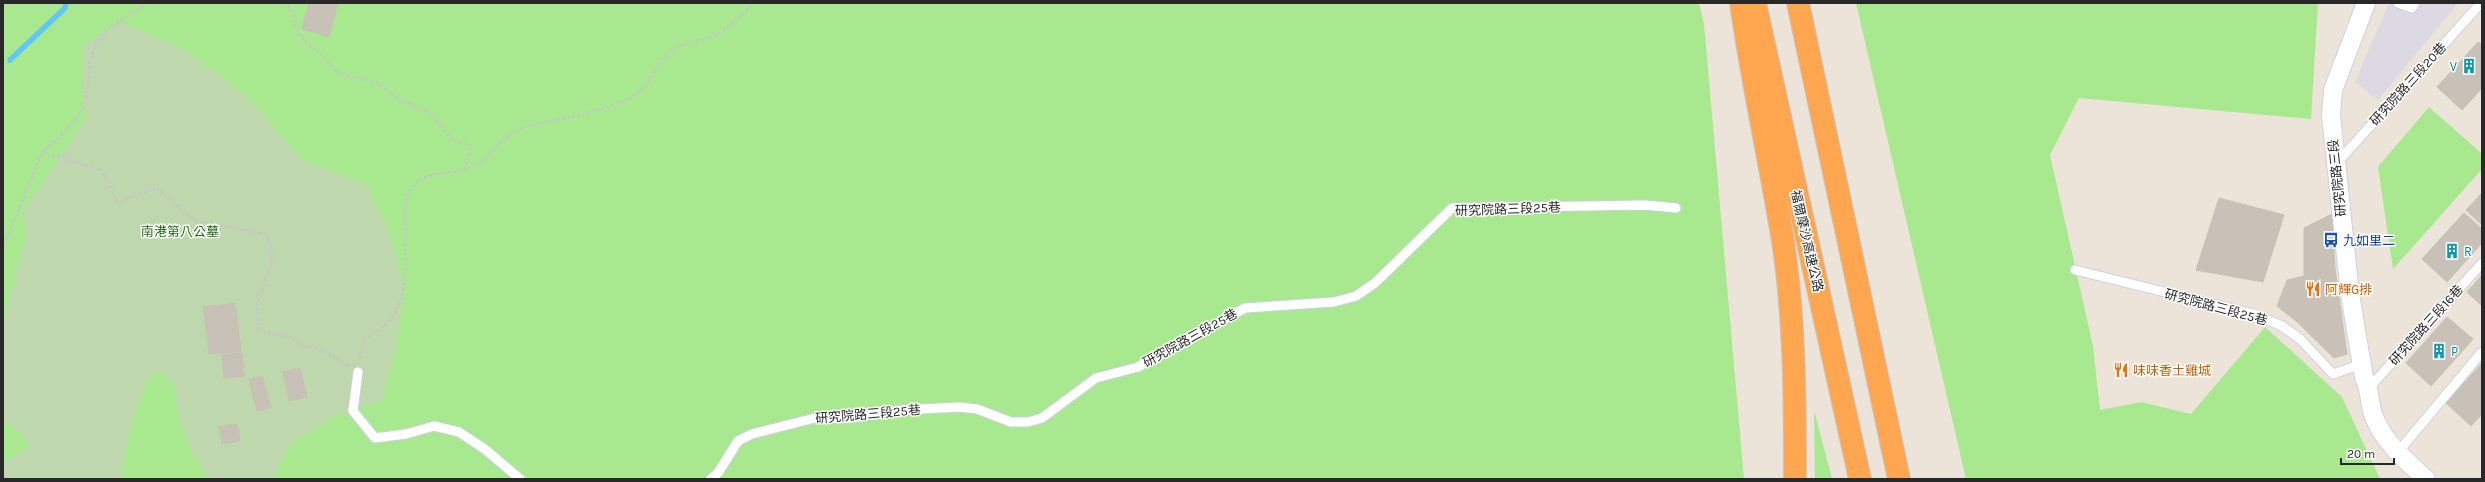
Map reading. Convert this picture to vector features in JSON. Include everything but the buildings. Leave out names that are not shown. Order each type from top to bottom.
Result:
[{"type":"highway","points":[[1741,3],[1751,75],[1782,236],[1794,343],[1795,479]]},
{"type":"highway","name":"福爾摩沙高速公路","points":[[1754,3],[1860,479]]},
{"type":"highway","points":[[1798,3],[1880,393],[1900,479]]},
{"type":"highway","points":[[1880,393],[1908,479]]},
{"type":"street","name":"研究院路三段","points":[[2366,3],[2333,90],[2331,115],[2350,294],[2364,378],[2369,388],[2375,419],[2389,443],[2426,479]]},
{"type":"lane","points":[[2398,3],[2412,8],[2415,3]]},
{"type":"lane","name":"研究院路三段20巷","points":[[2336,165],[2481,3]]},
{"type":"lane","name":"研究院路三段25巷","points":[[711,479],[718,473],[738,441],[752,434],[815,418],[850,418],[903,410],[959,407],[977,409],[1011,422],[1028,422],[1042,418],[1096,378],[1138,367],[1245,308],[1334,302],[1356,296],[1375,283],[1452,208],[1645,205],[1676,208]]},
{"type":"lane","name":"研究院路三段16巷","points":[[2369,388],[2482,263]]},
{"type":"lane","name":"研究院路三段25巷","points":[[2075,270],[2254,314],[2282,326],[2300,338],[2333,374],[2362,364]]},
{"type":"lane","points":[[2398,452],[2482,352]]},
{"type":"lane","points":[[358,372],[353,411],[375,438],[406,434],[434,426],[459,432],[486,450],[520,479]]},
{"type":"path","points":[[3,249],[42,152],[67,132],[86,100],[89,66],[99,40],[124,18],[147,3]]},
{"type":"path","points":[[284,3],[293,12],[298,34],[340,74],[377,82],[397,99],[429,112],[452,140],[471,146],[465,170]]},
{"type":"path","points":[[42,152],[102,170],[117,202],[157,188],[194,220],[266,235],[274,258],[257,303],[258,332],[290,337],[303,347],[320,349],[358,372],[364,339],[382,328],[392,318],[400,297],[407,269],[405,201],[412,187],[420,180],[447,171],[465,170],[477,164],[497,144],[516,130],[628,99],[649,82],[654,69],[662,58],[678,47],[710,38],[754,3]]},
{"type":"shaded area","points":[[2389,3],[2458,3],[2378,100],[2355,82]]},
{"type":"green space","points":[[3,3],[1699,3],[1704,24],[1744,479],[3,479]]},
{"type":"green space","points":[[1856,3],[2318,3],[2311,119],[2079,98],[2050,155],[2093,346],[2100,410],[2141,402],[2191,414],[2265,327],[2342,397],[2380,479],[1966,479]]},
{"type":"green space","name":"南港第八公墓","points":[[121,22],[183,49],[226,80],[255,105],[302,160],[366,184],[390,234],[404,289],[396,350],[383,399],[345,415],[337,414],[288,446],[274,479],[210,479],[193,454],[179,419],[174,385],[160,370],[145,383],[129,434],[120,479],[3,479],[3,463],[30,446],[23,435],[3,420],[3,326],[25,237],[23,210],[87,118],[82,89],[83,45]]},
{"type":"green space","points":[[2429,107],[2482,154],[2482,169],[2393,269],[2378,167]]},
{"type":"green space","points":[[1814,410],[1832,479],[1815,479]]},
{"type":"waterway","points":[[10,60],[65,8],[66,3]]},
{"type":"place","name":"V","points":[[2469,66]]},
{"type":"place","name":"九如里二","points":[[2331,240]]},
{"type":"place","name":"R","points":[[2452,251]]},
{"type":"place","name":"阿輝G排","points":[[2313,289]]},
{"type":"place","name":"P","points":[[2439,351]]},
{"type":"place","name":"味味香土雞城","points":[[2121,370]]}]
